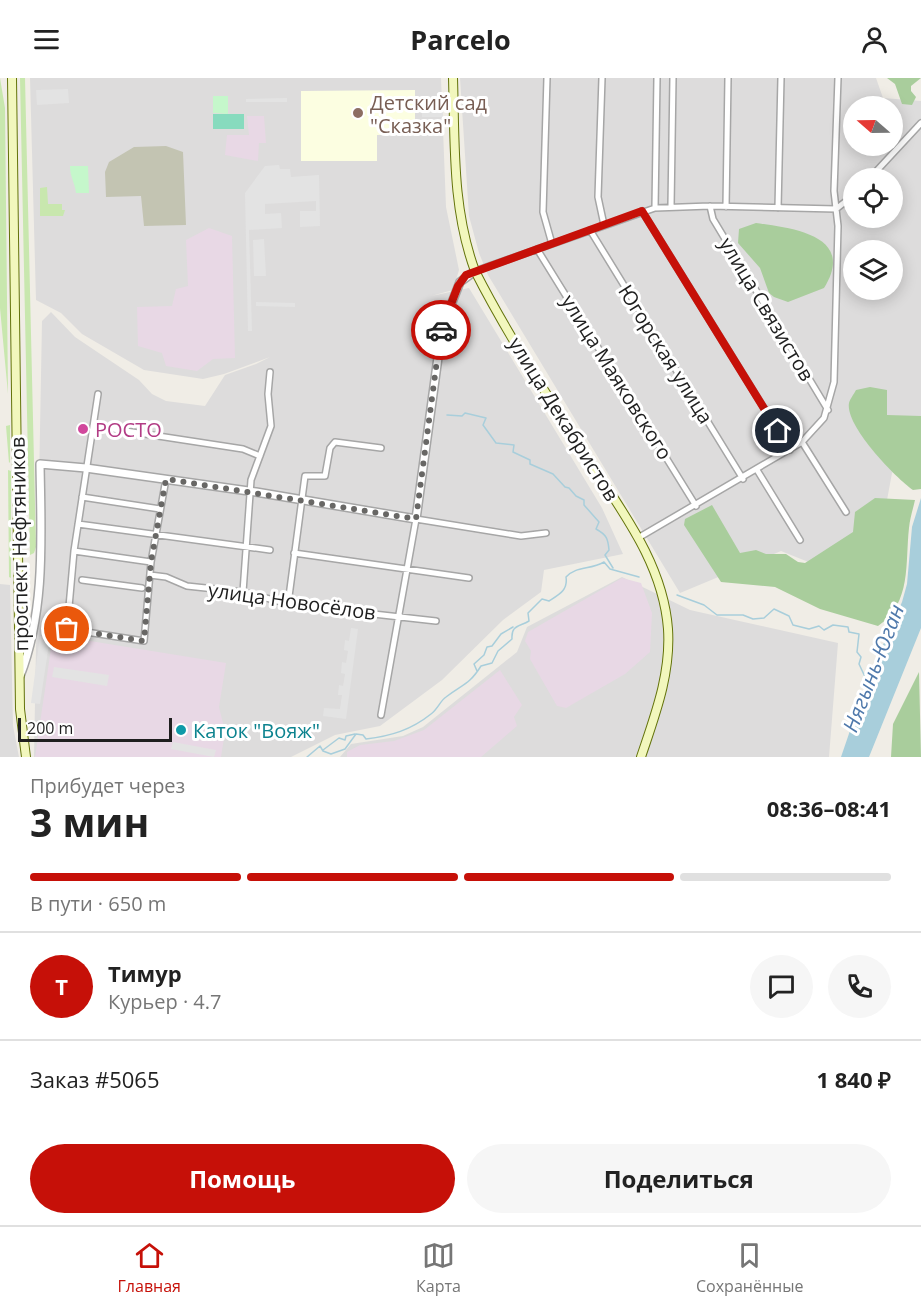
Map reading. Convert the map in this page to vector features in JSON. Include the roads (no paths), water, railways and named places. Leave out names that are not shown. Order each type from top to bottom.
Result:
[{"type":"main road","name":"проспект Нефтяников","points":[[12,78],[20,723],[26,757]]},
{"type":"main road","name":"улица Декабристов","points":[[453,78],[458,206],[464,238],[475,272],[638,538],[662,592],[668,642],[661,696],[641,757]]},
{"type":"street","points":[[547,78],[543,212],[552,244]]},
{"type":"street","points":[[602,78],[598,197],[604,225]]},
{"type":"street","points":[[655,208],[657,78]]},
{"type":"street","points":[[671,206],[674,78]]},
{"type":"street","name":"улица Связистов","points":[[726,207],[728,78]]},
{"type":"street","points":[[778,208],[781,78]]},
{"type":"street","points":[[638,538],[743,479],[802,442],[816,430],[828,410],[834,382],[836,325],[838,78]]},
{"type":"street","points":[[879,168],[921,123]]},
{"type":"street","points":[[381,715],[416,519],[442,328],[460,282],[475,272],[655,208],[710,206],[836,209],[843,204]]},
{"type":"street","name":"улица Связистов","points":[[710,206],[713,219],[828,410]]},
{"type":"street","points":[[642,211],[790,450]]},
{"type":"street","name":"Югорская улица","points":[[590,230],[743,479]]},
{"type":"street","name":"улица Маяковского","points":[[537,249],[696,506]]},
{"type":"street","points":[[243,592],[253,471],[271,426],[268,394],[270,372]]},
{"type":"street","points":[[98,394],[74,551],[66,626],[70,631],[144,641],[151,562],[166,479]]},
{"type":"street","points":[[93,426],[243,449],[260,456]]},
{"type":"street","points":[[802,442],[846,512]]},
{"type":"street","points":[[288,604],[305,476],[325,476],[333,443],[381,448]]},
{"type":"street","points":[[20,677],[35,625],[39,583],[40,464],[86,468],[250,491],[521,536],[546,533]]},
{"type":"street","points":[[757,470],[800,540]]},
{"type":"street","points":[[82,497],[160,509]]},
{"type":"street","points":[[78,524],[270,550]]},
{"type":"street","points":[[74,551],[151,562]]},
{"type":"street","points":[[294,553],[469,578]]},
{"type":"street","name":"улица Новосёлов","points":[[150,575],[166,577],[188,586],[243,592],[288,604],[436,621]]},
{"type":"street","points":[[82,580],[142,588]]},
{"type":"street","points":[[20,627],[27,630],[35,625]]},
{"type":"water","name":"Нягынь-Юган","points":[[921,498],[921,628],[869,757],[841,757],[867,681],[902,602],[907,584],[912,527]]},
{"type":"waterway","points":[[447,415],[462,416],[465,413],[486,418],[483,425],[496,443],[514,445],[513,452],[530,460],[530,464],[553,474],[565,487],[584,500],[584,505],[599,522],[596,529],[605,535],[609,550],[605,555],[613,568]]},
{"type":"waterway","points":[[307,757],[320,746],[323,751],[331,754],[345,749],[356,734],[363,735],[366,739],[384,736],[423,720],[444,699],[469,681],[481,666],[492,663],[498,651],[512,639],[514,629],[529,621],[528,613],[542,599],[549,601],[560,594],[566,585],[566,577],[574,571],[604,562],[610,569],[639,577]]},
{"type":"waterway","name":"Нягынь-Юган","points":[[677,595],[704,605],[717,615],[764,618],[774,609],[789,616],[793,625],[809,629],[819,626],[824,630],[833,625],[848,627],[849,632],[859,634],[857,652],[861,657],[859,664],[867,681]]},
{"type":"waterway","points":[[477,671],[474,664],[484,655],[487,647],[492,646],[501,634],[513,627]]},
{"type":"waterway","points":[[323,750],[339,738],[345,740],[346,736],[355,734]]},
{"type":"place","name":"Детский сад \"Сказка\"","points":[[358,113]]},
{"type":"place","name":"РОСТО","points":[[83,429]]},
{"type":"place","name":"Каток \"Вояж\"","points":[[181,730]]}]
